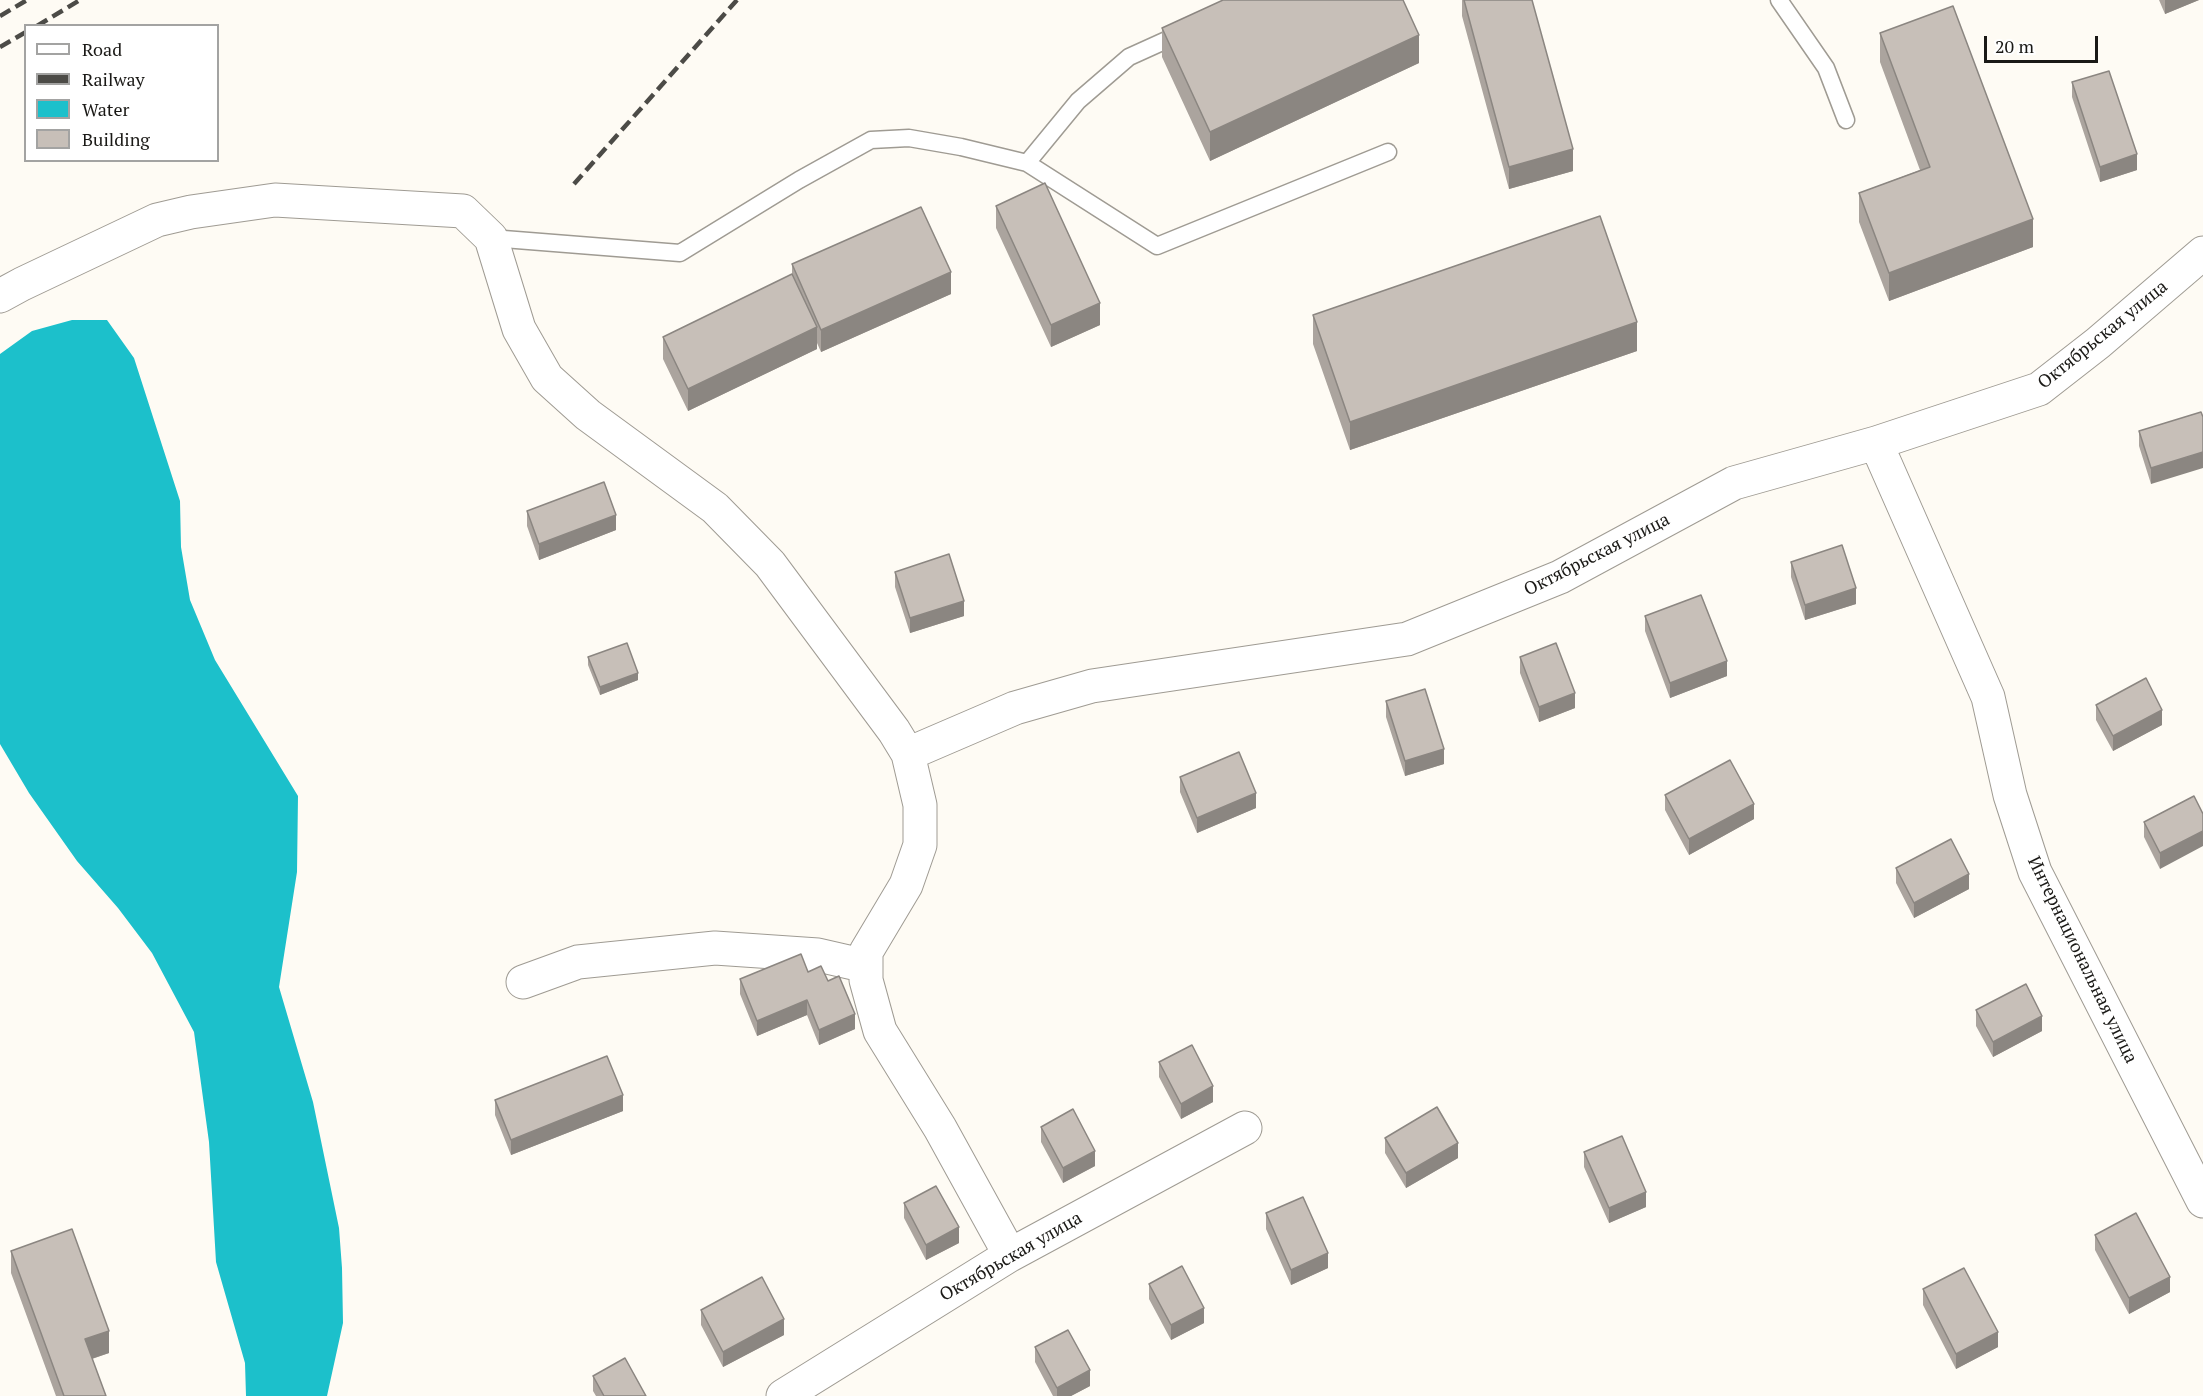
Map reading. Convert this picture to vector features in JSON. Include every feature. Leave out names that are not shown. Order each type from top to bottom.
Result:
[{"type":"street","points":[[0,296],[157,220],[190,212],[275,200],[463,211],[490,238],[519,329],[547,378],[588,415],[715,508],[770,564],[894,731],[908,754],[920,805],[920,845],[906,885],[866,952],[866,980],[879,1031],[940,1128],[1010,1255]]},
{"type":"street","name":"Октябрьская улица","points":[[908,754],[1015,708],[1092,686],[1407,639],[1560,578],[1734,483],[1876,443],[2039,388],[2098,343],[2203,253]]},
{"type":"street","name":"Интернациональная улица","points":[[1876,443],[1988,698],[2010,795],[2036,872],[2203,1201]]},
{"type":"street","points":[[523,982],[578,962],[715,948],[818,955],[866,966]]},
{"type":"street","name":"Октябрьская улица","points":[[783,1396],[1010,1255],[1245,1128]]},
{"type":"lane","points":[[1779,0],[1826,68],[1846,120]]},
{"type":"lane","points":[[1027,163],[1078,101],[1129,57],[1202,24]]},
{"type":"lane","points":[[490,238],[680,253],[871,140],[909,138],[961,147],[1027,163],[1157,246],[1388,152]]},
{"type":"water","points":[[72,320],[107,320],[134,358],[180,501],[181,547],[190,600],[215,660],[298,796],[297,872],[279,987],[313,1102],[339,1228],[343,1323],[327,1396],[246,1396],[245,1363],[216,1262],[209,1142],[194,1032],[152,953],[118,908],[77,861],[29,793],[0,744],[0,354],[32,331]]},
{"type":"building","points":[[1223,0],[1403,0],[1419,35],[1210,132],[1162,28]]},
{"type":"building","points":[[1464,0],[1532,0],[1573,149],[1509,167]]},
{"type":"building","points":[[1953,6],[2033,219],[1889,273],[1859,193],[1930,167],[1880,33]]},
{"type":"building","points":[[2109,71],[2137,154],[2100,167],[2072,82]]},
{"type":"building","points":[[1045,183],[1100,303],[1051,325],[996,206]]},
{"type":"building","points":[[921,207],[951,272],[821,330],[792,264]]},
{"type":"building","points":[[1600,216],[1637,322],[1350,422],[1313,315]]},
{"type":"building","points":[[792,274],[817,327],[688,389],[663,337]]},
{"type":"building","points":[[2201,412],[2203,452],[2151,468],[2139,431]]},
{"type":"building","points":[[604,482],[616,515],[539,544],[527,511]]},
{"type":"building","points":[[1842,545],[1856,588],[1805,605],[1791,562]]},
{"type":"building","points":[[949,554],[964,601],[910,618],[895,572]]},
{"type":"building","points":[[1701,595],[1727,661],[1670,683],[1645,616]]},
{"type":"building","points":[[627,643],[638,673],[600,687],[588,657]]},
{"type":"building","points":[[1556,643],[1575,693],[1539,707],[1520,657]]},
{"type":"building","points":[[2146,678],[2162,710],[2113,736],[2096,705]]},
{"type":"building","points":[[1425,689],[1444,749],[1405,761],[1386,701]]},
{"type":"building","points":[[1239,752],[1256,793],[1197,818],[1180,777]]},
{"type":"building","points":[[1730,760],[1754,804],[1689,839],[1665,795]]},
{"type":"building","points":[[2194,796],[2203,814],[2203,831],[2160,853],[2144,822]]},
{"type":"building","points":[[1951,839],[1969,874],[1914,903],[1896,868]]},
{"type":"building","points":[[801,954],[808,972],[821,966],[828,981],[839,976],[855,1014],[819,1030],[807,1000],[757,1021],[740,979]]},
{"type":"building","points":[[2026,984],[2042,1016],[1993,1042],[1976,1010]]},
{"type":"building","points":[[1192,1045],[1213,1086],[1181,1104],[1159,1062]]},
{"type":"building","points":[[607,1056],[623,1095],[511,1140],[495,1100]]},
{"type":"building","points":[[1437,1107],[1458,1143],[1406,1173],[1385,1138]]},
{"type":"building","points":[[1073,1109],[1095,1151],[1063,1168],[1041,1127]]},
{"type":"building","points":[[1622,1136],[1646,1192],[1609,1208],[1584,1152]]},
{"type":"building","points":[[936,1186],[959,1227],[926,1245],[904,1203]]},
{"type":"building","points":[[1303,1197],[1328,1253],[1291,1270],[1266,1213]]},
{"type":"building","points":[[2136,1213],[2170,1277],[2129,1298],[2095,1235]]},
{"type":"building","points":[[72,1229],[109,1331],[85,1339],[106,1396],[64,1396],[11,1251]]},
{"type":"building","points":[[1182,1266],[1204,1308],[1171,1325],[1149,1284]]},
{"type":"building","points":[[1964,1268],[1998,1332],[1956,1354],[1923,1289]]},
{"type":"building","points":[[762,1277],[784,1319],[723,1352],[701,1310]]},
{"type":"building","points":[[1068,1330],[1090,1370],[1057,1388],[1035,1347]]},
{"type":"building","points":[[625,1358],[646,1396],[604,1396],[593,1376]]},
{"type":"railway","points":[[0,16],[27,0]]},
{"type":"railway","points":[[40,24],[80,0]]},
{"type":"railway","points":[[574,184],[737,0]]},
{"type":"railway","points":[[0,47],[24,33]]}]
